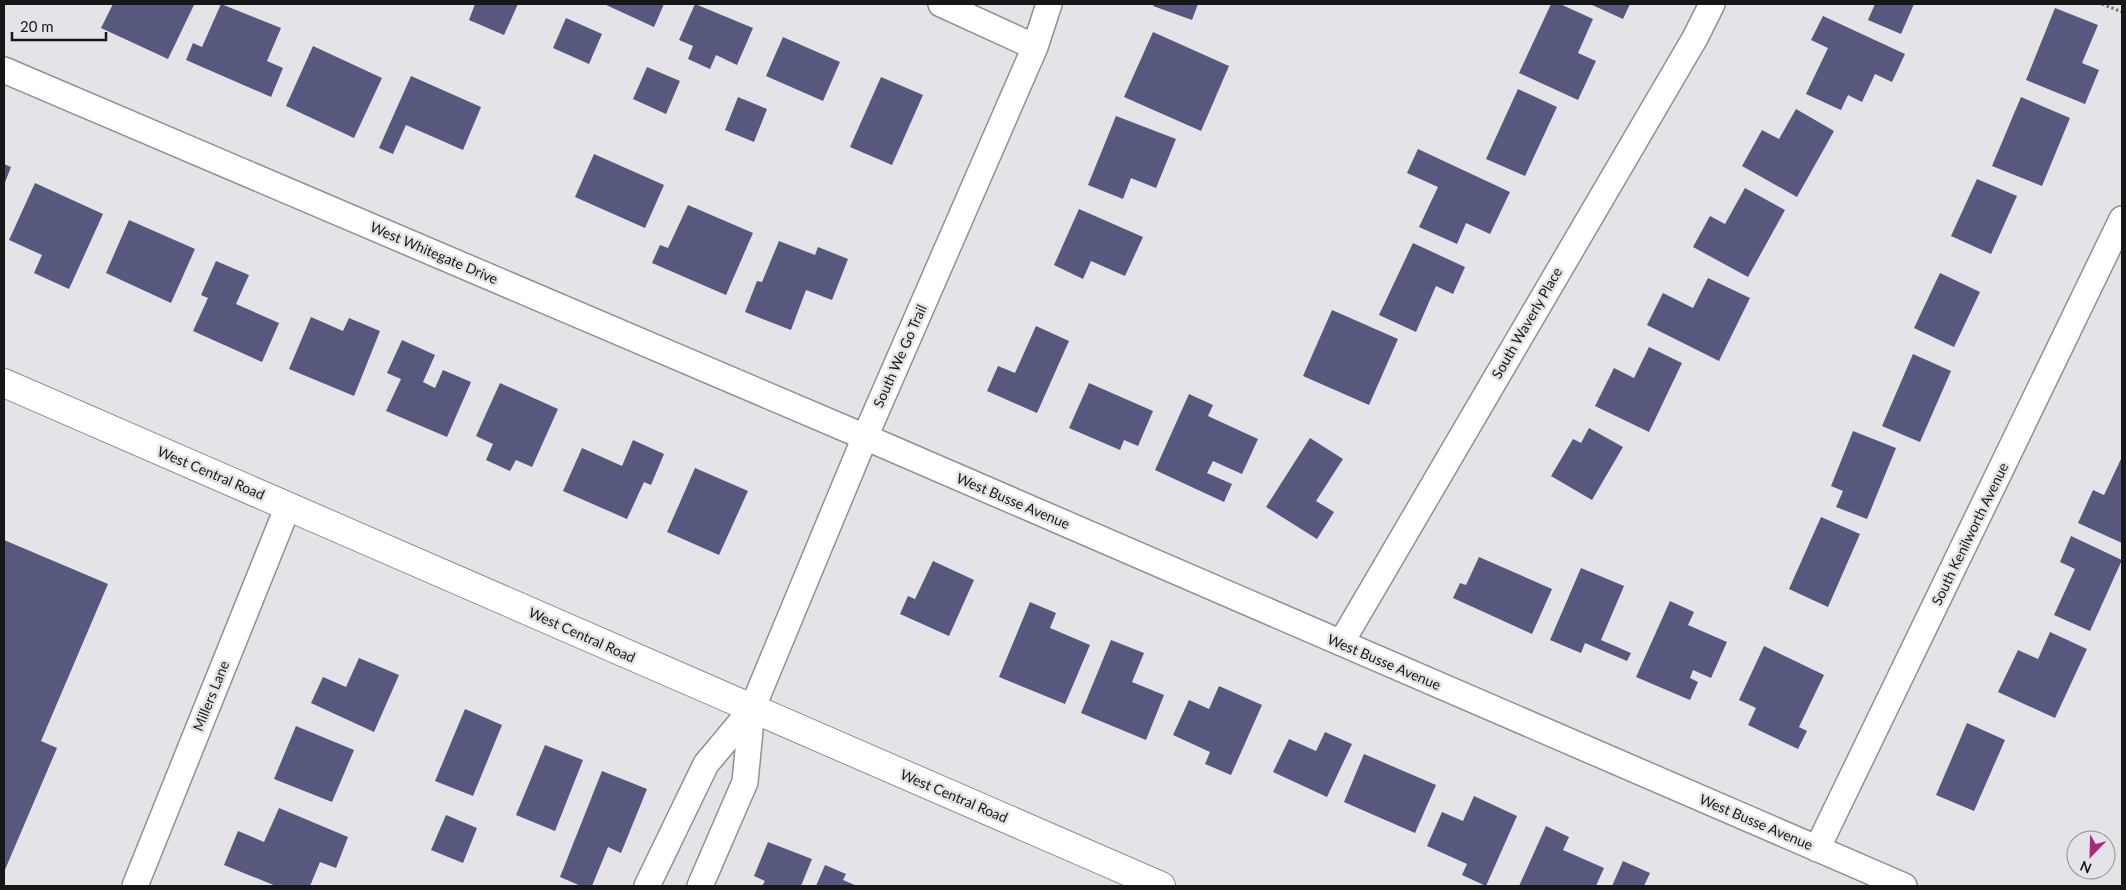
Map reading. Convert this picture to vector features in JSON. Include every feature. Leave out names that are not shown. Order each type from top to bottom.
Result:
[{"type":"main road","name":"West Central Road","points":[[4,383],[1161,886]]},
{"type":"street","points":[[941,4],[1035,47]]},
{"type":"street","name":"South We Go Trail","points":[[752,709],[865,437],[1035,47],[1049,4]]},
{"type":"street","name":"South Waverly Place","points":[[1341,643],[1695,38],[1712,4]]},
{"type":"street","name":"West Whitegate Drive","points":[[4,70],[865,437]]},
{"type":"street","name":"South Kenilworth Avenue","points":[[1817,849],[2122,219]]},
{"type":"street","name":"West Busse Avenue","points":[[865,437],[1904,886]]},
{"type":"street","name":"Millers Lane","points":[[135,886],[288,506]]},
{"type":"street","points":[[647,886],[706,764],[752,709]]},
{"type":"street","points":[[700,886],[745,782],[752,709]]},
{"type":"path","points":[[2102,4],[2122,12]]},
{"type":"building","points":[[113,4],[194,5],[168,59],[101,28]]},
{"type":"building","points":[[221,4],[281,28],[267,61],[283,68],[271,97],[186,60],[193,43],[202,47]]},
{"type":"building","points":[[475,4],[518,4],[504,35],[469,20]]},
{"type":"building","points":[[604,4],[664,4],[654,27]]},
{"type":"building","points":[[695,4],[753,28],[737,65],[716,55],[710,69],[688,59],[693,46],[679,40]]},
{"type":"building","points":[[1154,4],[1198,4],[1192,20],[1153,6]]},
{"type":"building","points":[[1551,4],[1560,4],[1593,19],[1578,53],[1596,61],[1578,100],[1519,73]]},
{"type":"building","points":[[1590,4],[1630,4],[1623,19]]},
{"type":"building","points":[[1875,4],[1914,4],[1901,34],[1868,20]]},
{"type":"building","points":[[2055,8],[2098,25],[2082,63],[2099,70],[2085,104],[2026,80]]},
{"type":"building","points":[[1823,16],[1905,54],[1892,82],[1875,74],[1862,102],[1848,95],[1841,110],[1806,94],[1828,48],[1811,40]]},
{"type":"building","points":[[566,18],[602,34],[589,64],[553,48]]},
{"type":"building","points":[[1153,32],[1229,66],[1201,131],[1124,97]]},
{"type":"building","points":[[783,37],[840,62],[823,101],[766,76]]},
{"type":"building","points":[[313,46],[382,78],[354,138],[286,106]]},
{"type":"building","points":[[647,67],[680,81],[666,114],[633,99]]},
{"type":"building","points":[[411,76],[481,107],[463,150],[406,125],[393,154],[379,148]]},
{"type":"building","points":[[881,77],[923,95],[892,165],[850,147]]},
{"type":"building","points":[[1518,89],[1557,107],[1525,176],[1486,159]]},
{"type":"building","points":[[738,97],[767,109],[754,142],[725,130]]},
{"type":"building","points":[[2021,97],[2070,118],[2042,186],[1992,166]]},
{"type":"building","points":[[1796,109],[1834,131],[1797,197],[1742,166],[1762,130],[1779,139]]},
{"type":"building","points":[[1116,116],[1176,139],[1156,188],[1131,178],[1123,199],[1088,185]]},
{"type":"building","points":[[1418,149],[1510,192],[1490,234],[1466,223],[1457,244],[1419,227],[1438,187],[1407,173]]},
{"type":"building","points":[[594,154],[664,185],[645,228],[575,197]]},
{"type":"building","points":[[4,164],[11,167],[4,185]]},
{"type":"building","points":[[1977,179],[2017,196],[1991,254],[1951,236]]},
{"type":"building","points":[[35,183],[103,214],[69,289],[34,273],[42,255],[9,240]]},
{"type":"building","points":[[1745,188],[1785,210],[1748,277],[1693,247],[1710,216],[1725,224]]},
{"type":"building","points":[[688,205],[753,233],[726,295],[652,263],[660,245],[668,248]]},
{"type":"building","points":[[1079,209],[1143,237],[1125,276],[1091,261],[1083,279],[1054,265]]},
{"type":"building","points":[[129,220],[195,249],[171,303],[106,273]]},
{"type":"building","points":[[779,241],[815,255],[818,247],[848,259],[832,300],[806,290],[791,330],[745,312],[757,281],[762,282]]},
{"type":"building","points":[[1413,243],[1465,267],[1453,294],[1436,286],[1416,332],[1379,315]]},
{"type":"building","points":[[216,261],[249,275],[236,304],[279,323],[262,362],[193,331],[208,298],[201,295]]},
{"type":"building","points":[[1940,273],[1980,292],[1954,347],[1914,328]]},
{"type":"building","points":[[1708,278],[1750,298],[1719,361],[1647,325],[1663,293],[1693,308]]},
{"type":"building","points":[[1332,310],[1398,339],[1369,405],[1303,376]]},
{"type":"building","points":[[311,317],[343,331],[349,318],[380,331],[354,396],[289,369]]},
{"type":"building","points":[[1036,326],[1069,341],[1037,413],[987,391],[998,366],[1015,373]]},
{"type":"building","points":[[402,340],[435,355],[423,382],[435,388],[443,370],[471,382],[447,437],[386,411],[401,379],[387,373]]},
{"type":"building","points":[[1649,347],[1682,363],[1649,432],[1595,406],[1614,368],[1634,378]]},
{"type":"building","points":[[1913,354],[1951,371],[1920,442],[1882,426]]},
{"type":"building","points":[[500,383],[558,409],[532,467],[516,460],[510,471],[486,460],[493,444],[476,436]]},
{"type":"building","points":[[1089,383],[1153,411],[1138,446],[1124,440],[1120,450],[1069,428]]},
{"type":"building","points":[[1189,394],[1213,405],[1208,416],[1258,439],[1242,474],[1213,461],[1207,473],[1232,484],[1224,502],[1155,470]]},
{"type":"building","points":[[1589,428],[1623,447],[1592,500],[1551,476],[1573,439],[1581,443]]},
{"type":"building","points":[[1853,431],[1896,448],[1867,519],[1836,507],[1843,491],[1831,486]]},
{"type":"building","points":[[1310,438],[1343,459],[1316,501],[1334,512],[1317,539],[1266,507]]},
{"type":"building","points":[[633,440],[664,454],[651,485],[644,482],[627,519],[563,491],[582,448],[622,466]]},
{"type":"building","points":[[2121,459],[2122,543],[2078,523],[2093,490],[2104,495]]},
{"type":"building","points":[[695,468],[748,491],[719,555],[667,532]]},
{"type":"building","points":[[1821,517],[1860,534],[1828,607],[1789,589]]},
{"type":"building","points":[[2071,536],[2122,560],[2090,631],[2054,615],[2075,569],[2060,562]]},
{"type":"building","points":[[4,540],[108,584],[41,741],[57,748],[4,872]]},
{"type":"building","points":[[1479,557],[1552,589],[1532,634],[1453,598],[1460,583],[1466,585]]},
{"type":"building","points":[[933,561],[974,580],[949,636],[900,614],[908,596],[915,599]]},
{"type":"building","points":[[1581,568],[1624,586],[1601,640],[1631,653],[1627,661],[1585,643],[1581,653],[1550,640]]},
{"type":"building","points":[[1670,601],[1694,612],[1688,625],[1727,642],[1711,678],[1693,670],[1690,678],[1698,682],[1690,700],[1636,677]]},
{"type":"building","points":[[1030,602],[1056,613],[1050,628],[1090,645],[1065,704],[999,677]]},
{"type":"building","points":[[2050,632],[2087,649],[2055,718],[1998,692],[2018,650],[2038,659]]},
{"type":"building","points":[[1111,640],[1144,653],[1132,682],[1164,695],[1146,740],[1081,713]]},
{"type":"building","points":[[1764,646],[1824,675],[1799,727],[1807,731],[1798,749],[1748,725],[1756,708],[1739,700]]},
{"type":"building","points":[[359,658],[399,675],[374,732],[311,703],[323,677],[346,687]]},
{"type":"building","points":[[1219,686],[1262,705],[1231,775],[1205,764],[1210,752],[1173,735],[1189,700],[1209,709]]},
{"type":"building","points":[[465,709],[502,725],[473,796],[435,781]]},
{"type":"building","points":[[1967,723],[2005,740],[1974,811],[1936,795]]},
{"type":"building","points":[[296,726],[354,750],[332,802],[274,779]]},
{"type":"building","points":[[1325,732],[1352,744],[1327,797],[1273,772],[1289,739],[1316,751]]},
{"type":"building","points":[[545,745],[583,760],[555,831],[516,815]]},
{"type":"building","points":[[1364,754],[1436,785],[1415,833],[1344,802]]},
{"type":"building","points":[[602,771],[647,789],[621,853],[608,847],[592,886],[581,886],[560,877]]},
{"type":"building","points":[[1474,796],[1517,816],[1486,886],[1462,875],[1467,864],[1427,846],[1442,812],[1463,821]]},
{"type":"building","points":[[279,808],[348,837],[336,868],[320,862],[310,886],[276,886],[224,865],[238,831],[264,842]]},
{"type":"building","points":[[446,815],[477,828],[463,863],[431,850]]},
{"type":"building","points":[[1546,826],[1569,837],[1563,850],[1604,868],[1596,886],[1519,886]]},
{"type":"building","points":[[768,842],[812,859],[801,886],[762,886],[765,881],[754,876]]},
{"type":"building","points":[[1623,861],[1650,873],[1644,886],[1612,886]]},
{"type":"building","points":[[825,865],[846,874],[843,880],[857,886],[816,886]]}]
